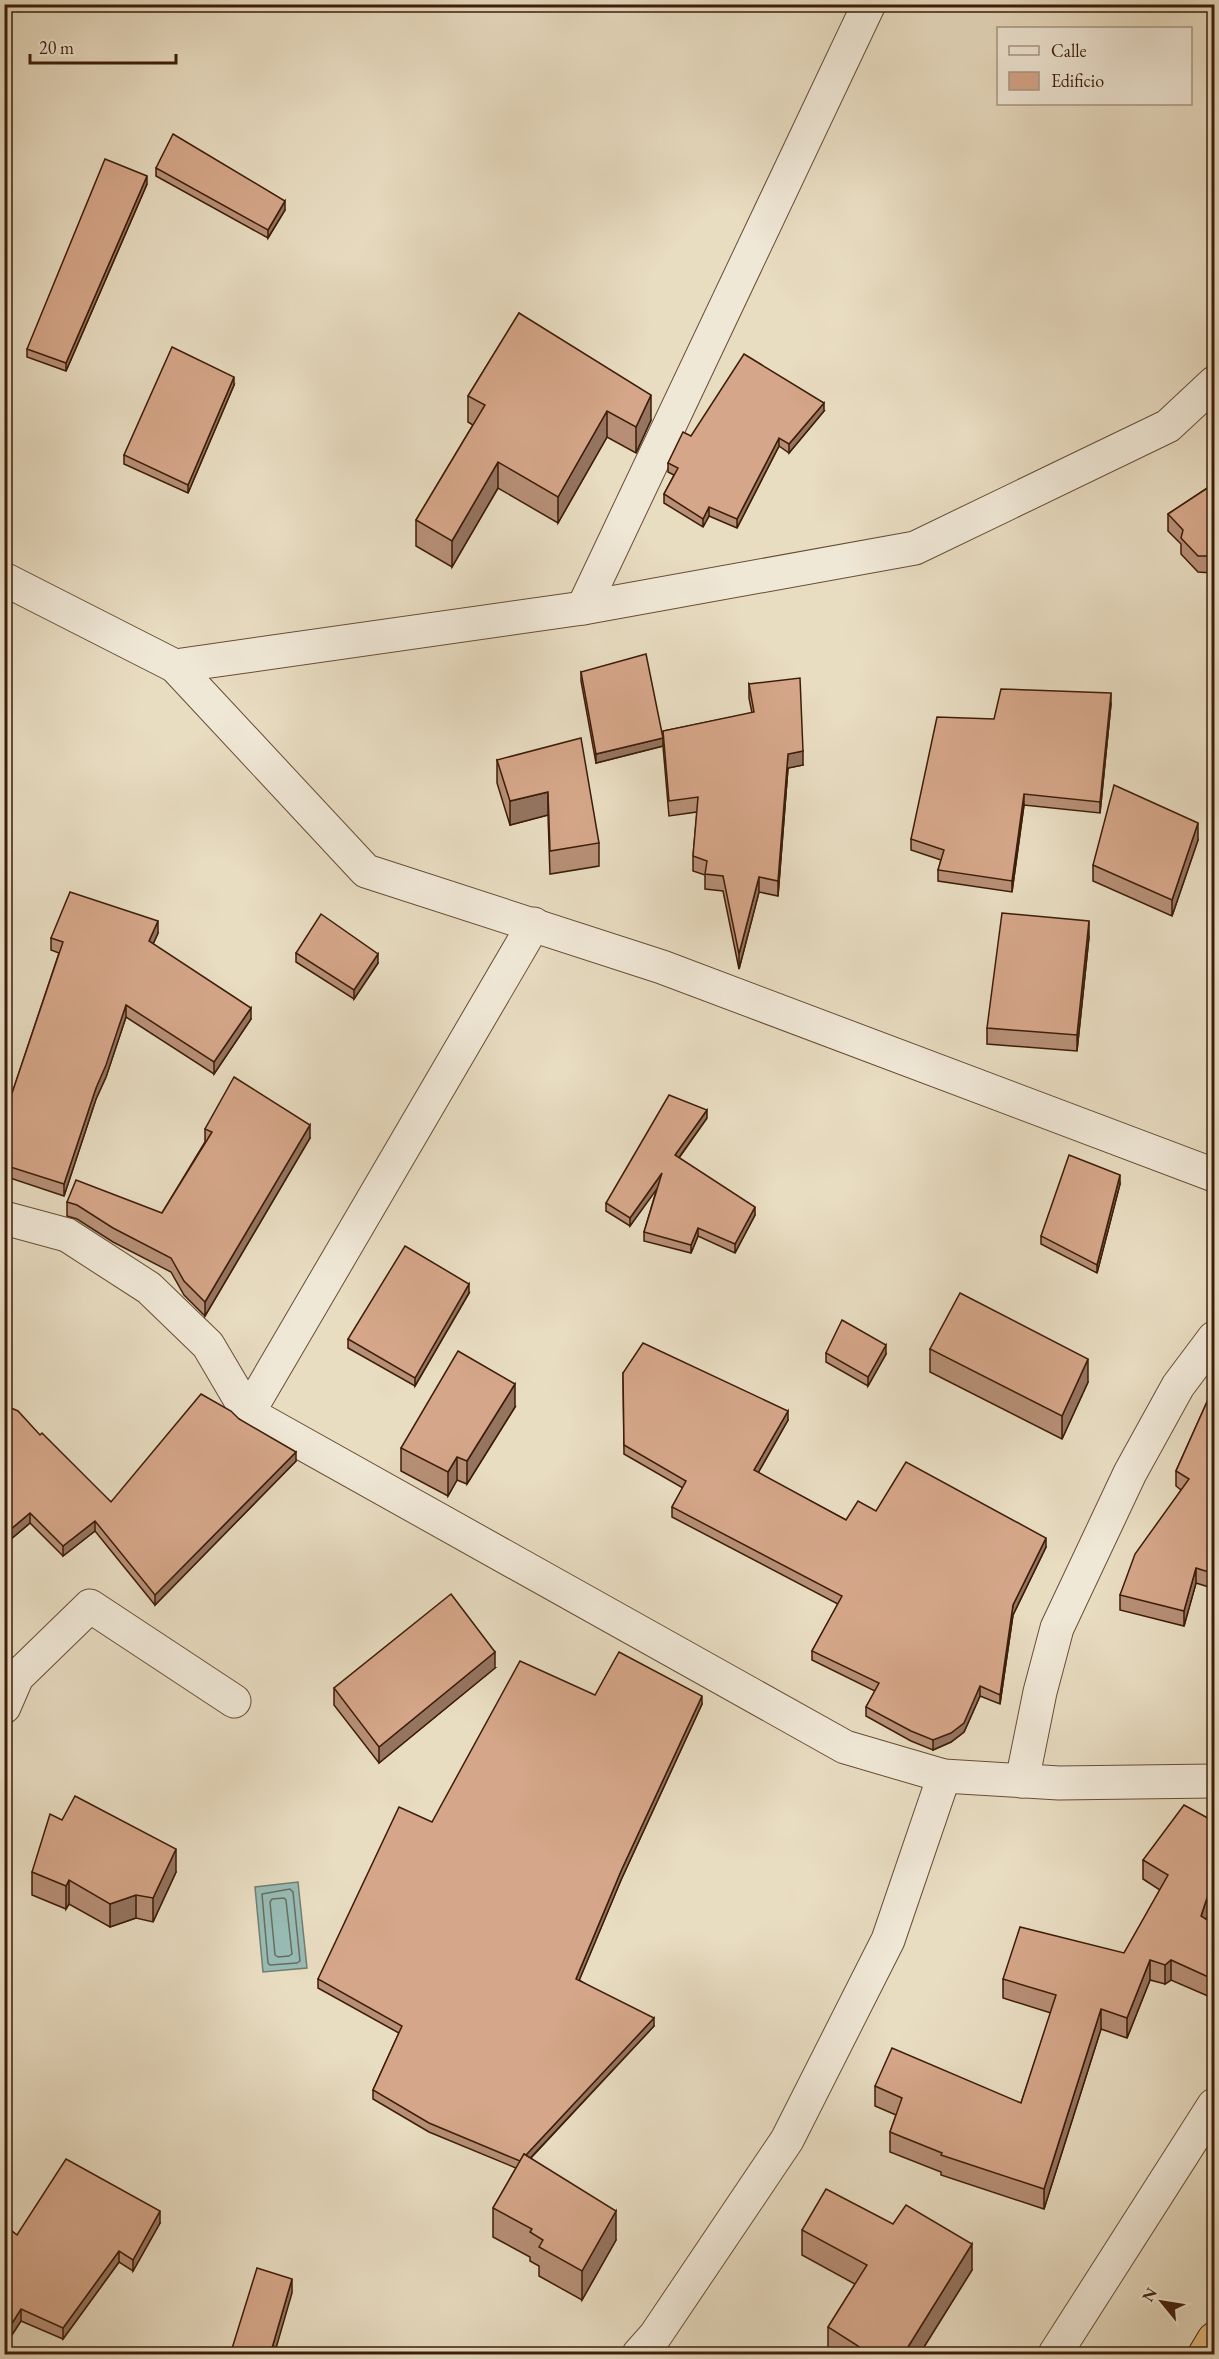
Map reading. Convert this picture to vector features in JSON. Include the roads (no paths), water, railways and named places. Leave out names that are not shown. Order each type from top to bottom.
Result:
[{"type":"highway","points":[[1205,2355],[1215,2339]]},
{"type":"street","points":[[583,608],[869,4]]},
{"type":"street","points":[[175,666],[583,608],[915,548],[1168,426],[1215,383]]},
{"type":"street","points":[[4,579],[175,666],[366,871],[662,967],[1215,1175]]},
{"type":"street","points":[[248,1413],[534,924]]},
{"type":"street","points":[[4,1218],[67,1235],[148,1288],[208,1345],[248,1413],[845,1747],[944,1776],[1059,1783],[1215,1781]]},
{"type":"street","points":[[1022,1781],[1040,1692],[1057,1628],[1130,1473],[1178,1386],[1215,1338]]},
{"type":"street","points":[[4,1707],[17,1677],[90,1606],[234,1701]]},
{"type":"street","points":[[639,2355],[655,2336],[787,2140],[888,1940],[944,1776]]},
{"type":"street","points":[[1055,2355],[1215,2105]]},
{"type":"water","points":[[298,1882],[307,1968],[263,1972],[255,1887]]}]
